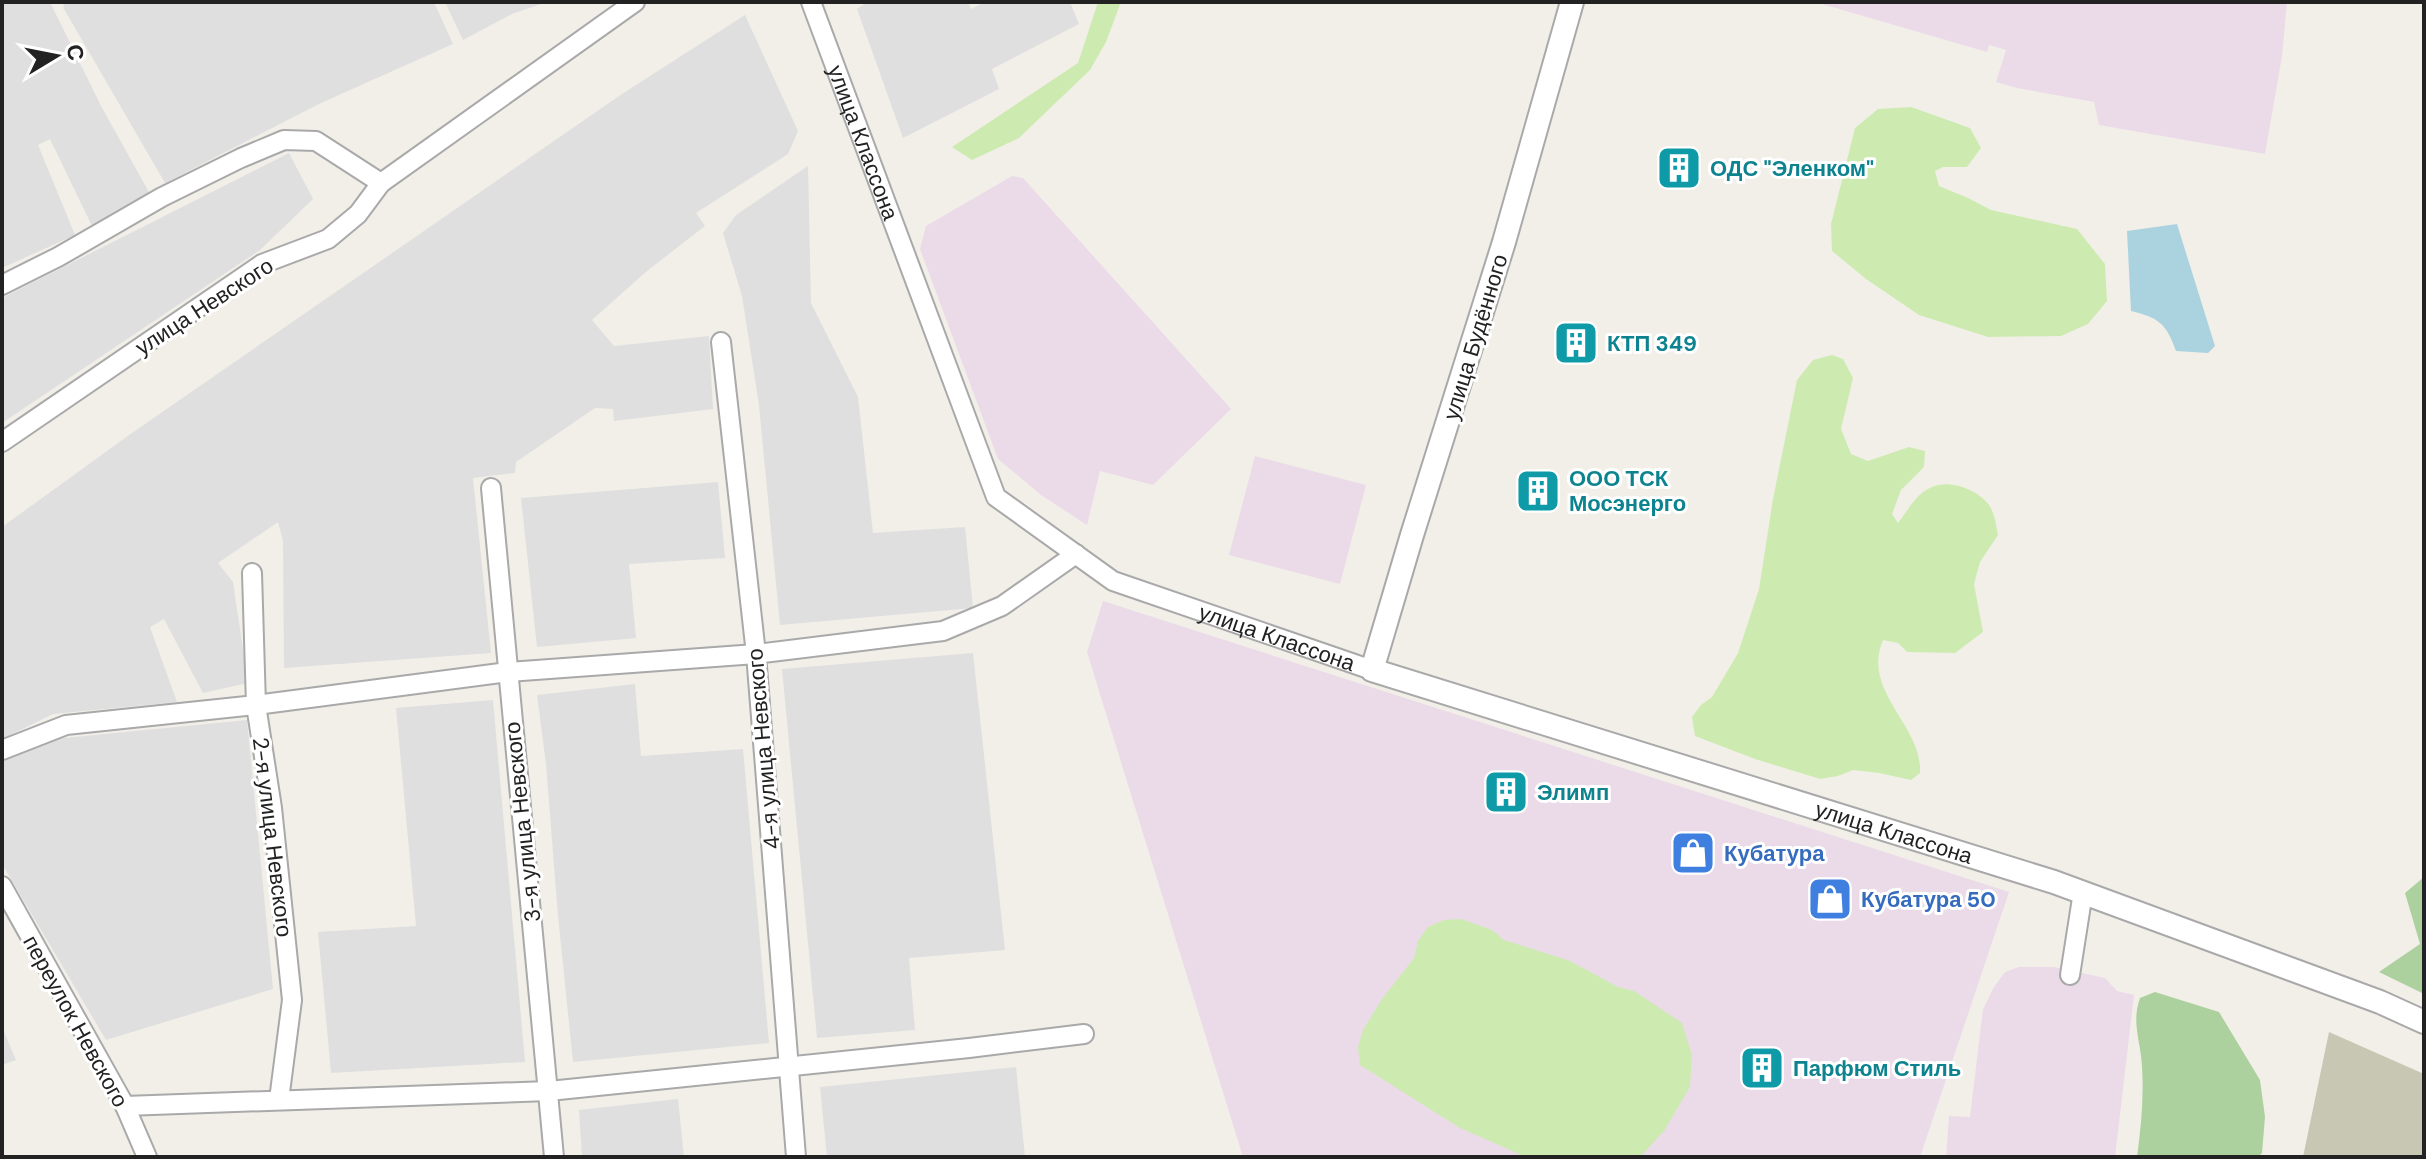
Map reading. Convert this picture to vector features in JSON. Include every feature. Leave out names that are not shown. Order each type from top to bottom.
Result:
[{"type":"street","name":"улица Невского","points":[[2,442],[262,264],[328,239],[358,214],[381,183],[635,2]]},
{"type":"street","name":"улица Классона","points":[[811,2],[996,497],[1113,581],[1372,670],[2083,892],[2380,1002],[2424,1022]]},
{"type":"street","name":"улица Будённого","points":[[1372,670],[1504,242],[1572,2]]},
{"type":"street","points":[[2,285],[58,257],[162,197],[284,140],[316,141],[381,183]]},
{"type":"street","name":"4-я улица Невского","points":[[721,342],[756,654],[796,1157]]},
{"type":"street","name":"3-я улица Невского","points":[[491,488],[554,1157]]},
{"type":"street","points":[[2,750],[66,725],[256,705],[508,672],[756,654],[943,631],[1002,606],[1076,554]]},
{"type":"street","name":"2-я улица Невского","points":[[252,573],[256,705],[272,808],[292,1000],[279,1100]]},
{"type":"street","name":"переулок Невского","points":[[2,886],[125,1106],[147,1157]]},
{"type":"street","points":[[2070,975],[2083,892]]},
{"type":"street","points":[[125,1106],[549,1091],[1084,1034]]},
{"type":"shaded area","points":[[2,2],[50,2],[101,106],[150,194],[92,226],[50,139],[38,145],[75,235],[2,268]]},
{"type":"shaded area","points":[[63,2],[434,2],[453,44],[321,103],[165,183],[64,9]]},
{"type":"shaded area","points":[[445,2],[547,2],[512,14],[463,40]]},
{"type":"shaded area","points":[[867,2],[968,2],[971,9],[985,2],[1070,2],[1079,24],[992,69],[999,89],[903,138],[857,9]]},
{"type":"shaded area","points":[[1815,2],[2287,2],[2282,56],[2265,154],[2099,125],[2094,102],[1996,82],[2006,50],[1989,45],[1987,52]]},
{"type":"shaded area","points":[[745,15],[798,131],[788,154],[696,213],[705,226],[647,271],[592,320],[614,346],[709,336],[713,409],[614,421],[613,409],[595,408],[516,462],[515,473],[473,478],[491,653],[284,668],[283,541],[278,522],[218,563],[233,582],[248,683],[203,693],[164,619],[150,627],[177,702],[53,714],[2,739],[2,527],[132,433],[622,94]]},
{"type":"shaded area","points":[[289,153],[313,199],[260,250],[2,423],[2,298]]},
{"type":"shaded area","points":[[808,166],[811,303],[858,397],[873,533],[965,527],[973,608],[780,625],[759,405],[742,296],[723,233],[736,215]]},
{"type":"shaded area","points":[[1012,176],[1023,178],[1231,409],[1153,485],[1100,471],[1087,525],[1041,495],[998,459],[920,249],[926,226]]},
{"type":"shaded area","points":[[1255,456],[1366,485],[1340,584],[1229,555]]},
{"type":"shaded area","points":[[718,482],[725,558],[629,564],[636,638],[537,647],[521,498]]},
{"type":"shaded area","points":[[1103,601],[2009,892],[1920,1157],[1243,1157],[1087,652]]},
{"type":"shaded area","points":[[973,653],[1005,950],[909,958],[915,1030],[817,1038],[782,669]]},
{"type":"shaded area","points":[[635,684],[641,756],[743,749],[769,1043],[573,1062],[537,695]]},
{"type":"shaded area","points":[[493,700],[525,1062],[331,1073],[318,932],[416,926],[396,708]]},
{"type":"shaded area","points":[[247,720],[273,989],[106,1040],[2,864],[2,760],[44,740]]},
{"type":"shaded area","points":[[2019,967],[2054,967],[2105,978],[2117,991],[2134,995],[2115,1157],[1946,1157],[1949,1116],[1970,1117],[1983,1009],[2005,972]]},
{"type":"shaded area","points":[[2,1027],[16,1060],[2,1065]]},
{"type":"shaded area","points":[[2329,1032],[2424,1074],[2424,1157],[2303,1157]]},
{"type":"shaded area","points":[[1016,1067],[1025,1157],[827,1157],[820,1087]]},
{"type":"shaded area","points":[[678,1099],[684,1157],[582,1157],[579,1110]]},
{"type":"green space","points":[[1098,2],[1121,2],[1106,42],[1090,70],[1019,138],[972,160],[952,147],[1078,63]]},
{"type":"green space","points":[[1911,107],[1970,128],[1981,148],[1967,167],[1943,167],[1935,171],[1939,186],[1991,210],[2077,229],[2105,264],[2107,301],[2088,324],[2061,336],[1988,337],[1919,315],[1866,279],[1832,251],[1831,224],[1855,128],[1878,109]]},
{"type":"green space","points":[[1832,355],[1843,359],[1853,378],[1841,429],[1851,454],[1868,461],[1909,447],[1925,451],[1924,467],[1901,490],[1892,514],[1898,523],[1921,494],[1932,487],[1947,484],[1963,487],[1984,500],[1993,512],[1997,527],[1998,535],[1980,562],[1974,584],[1983,632],[1955,653],[1907,652],[1898,643],[1883,640],[1878,659],[1880,676],[1918,756],[1920,773],[1911,780],[1853,770],[1820,779],[1695,736],[1692,717],[1712,697],[1738,653],[1759,589],[1797,380],[1813,360]]},
{"type":"green space","points":[[2424,877],[2424,994],[2379,972],[2420,944],[2405,893]]},
{"type":"green space","points":[[1461,919],[1492,930],[1504,940],[1570,961],[1618,987],[1634,991],[1682,1023],[1692,1055],[1690,1087],[1664,1131],[1640,1157],[1526,1157],[1460,1128],[1360,1065],[1358,1047],[1363,1030],[1382,999],[1414,958],[1418,941],[1428,927],[1444,920]]},
{"type":"green space","points":[[2155,992],[2219,1012],[2260,1080],[2265,1117],[2262,1153],[2258,1157],[2137,1157],[2143,1090],[2136,1016],[2140,998]]},
{"type":"water","points":[[2177,224],[2215,346],[2208,353],[2176,351],[2160,323],[2131,311],[2127,231]]},
{"type":"place","name":"ОДС \"Эленком\"","points":[[1679,168]]},
{"type":"place","name":"КТП 349","points":[[1576,343]]},
{"type":"place","name":"ООО ТСК Мосэнерго","points":[[1538,491]]},
{"type":"place","name":"Элимп","points":[[1506,792]]},
{"type":"place","name":"Кубатура","points":[[1693,853]]},
{"type":"place","name":"Кубатура 50","points":[[1830,899]]},
{"type":"place","name":"Парфюм Стиль","points":[[1762,1068]]}]
